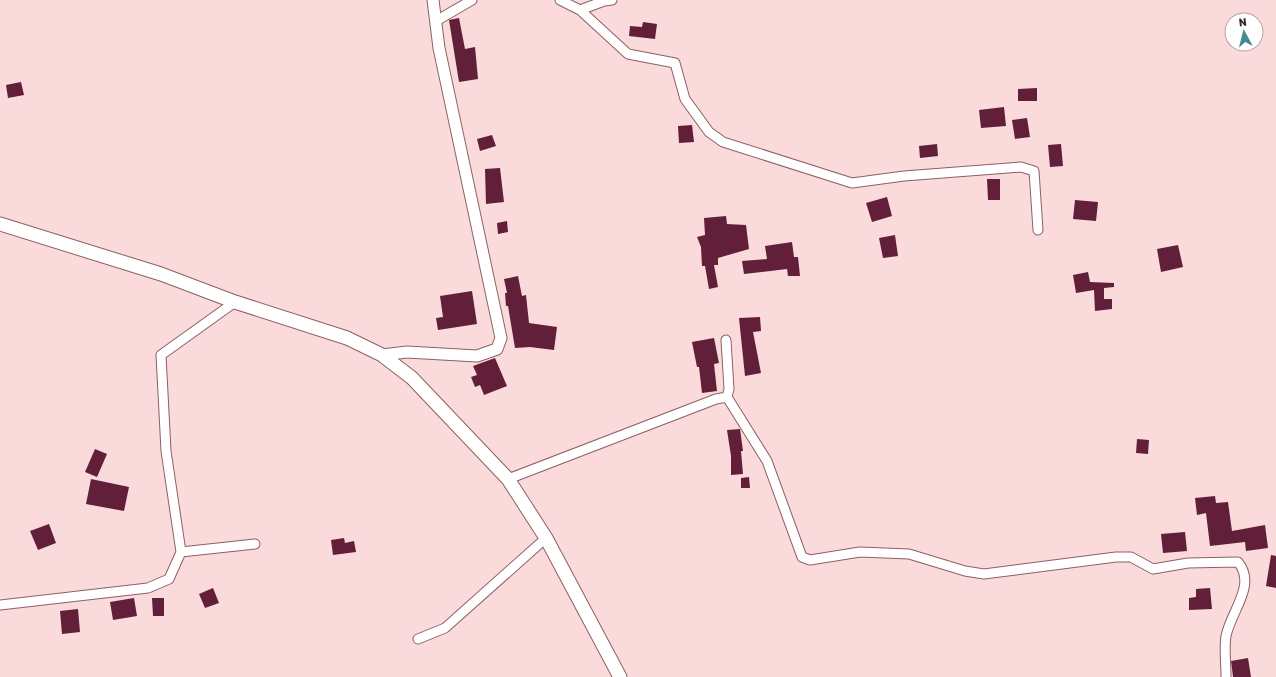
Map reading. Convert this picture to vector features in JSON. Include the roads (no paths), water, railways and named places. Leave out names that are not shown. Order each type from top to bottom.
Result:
[{"type":"main road","points":[[0,224],[161,274],[234,302],[347,338],[382,356],[412,378],[508,479],[546,538],[620,677]]},
{"type":"street","points":[[382,356],[407,352],[477,356],[497,349],[501,338],[438,48],[436,21],[432,0]]},
{"type":"street","points":[[436,21],[472,0]]},
{"type":"street","points":[[560,0],[580,10],[628,54],[675,63],[685,99],[709,132],[722,142],[852,184],[904,176],[1020,167],[1034,171],[1038,230]]},
{"type":"street","points":[[580,10],[604,1],[612,0]]},
{"type":"street","points":[[0,605],[148,588],[169,579],[181,552],[166,451],[161,355],[234,302]]},
{"type":"street","points":[[726,340],[729,389],[726,397]]},
{"type":"street","points":[[508,479],[716,399],[726,397]]},
{"type":"street","points":[[726,397],[767,461],[802,557],[810,560],[860,552],[909,554],[965,571],[984,574],[1116,557],[1131,557],[1153,569],[1188,563],[1238,562],[1243,568],[1246,577],[1244,587],[1226,636],[1226,676]]},
{"type":"street","points":[[418,639],[445,628],[546,538]]},
{"type":"street","points":[[181,552],[255,544]]}]
